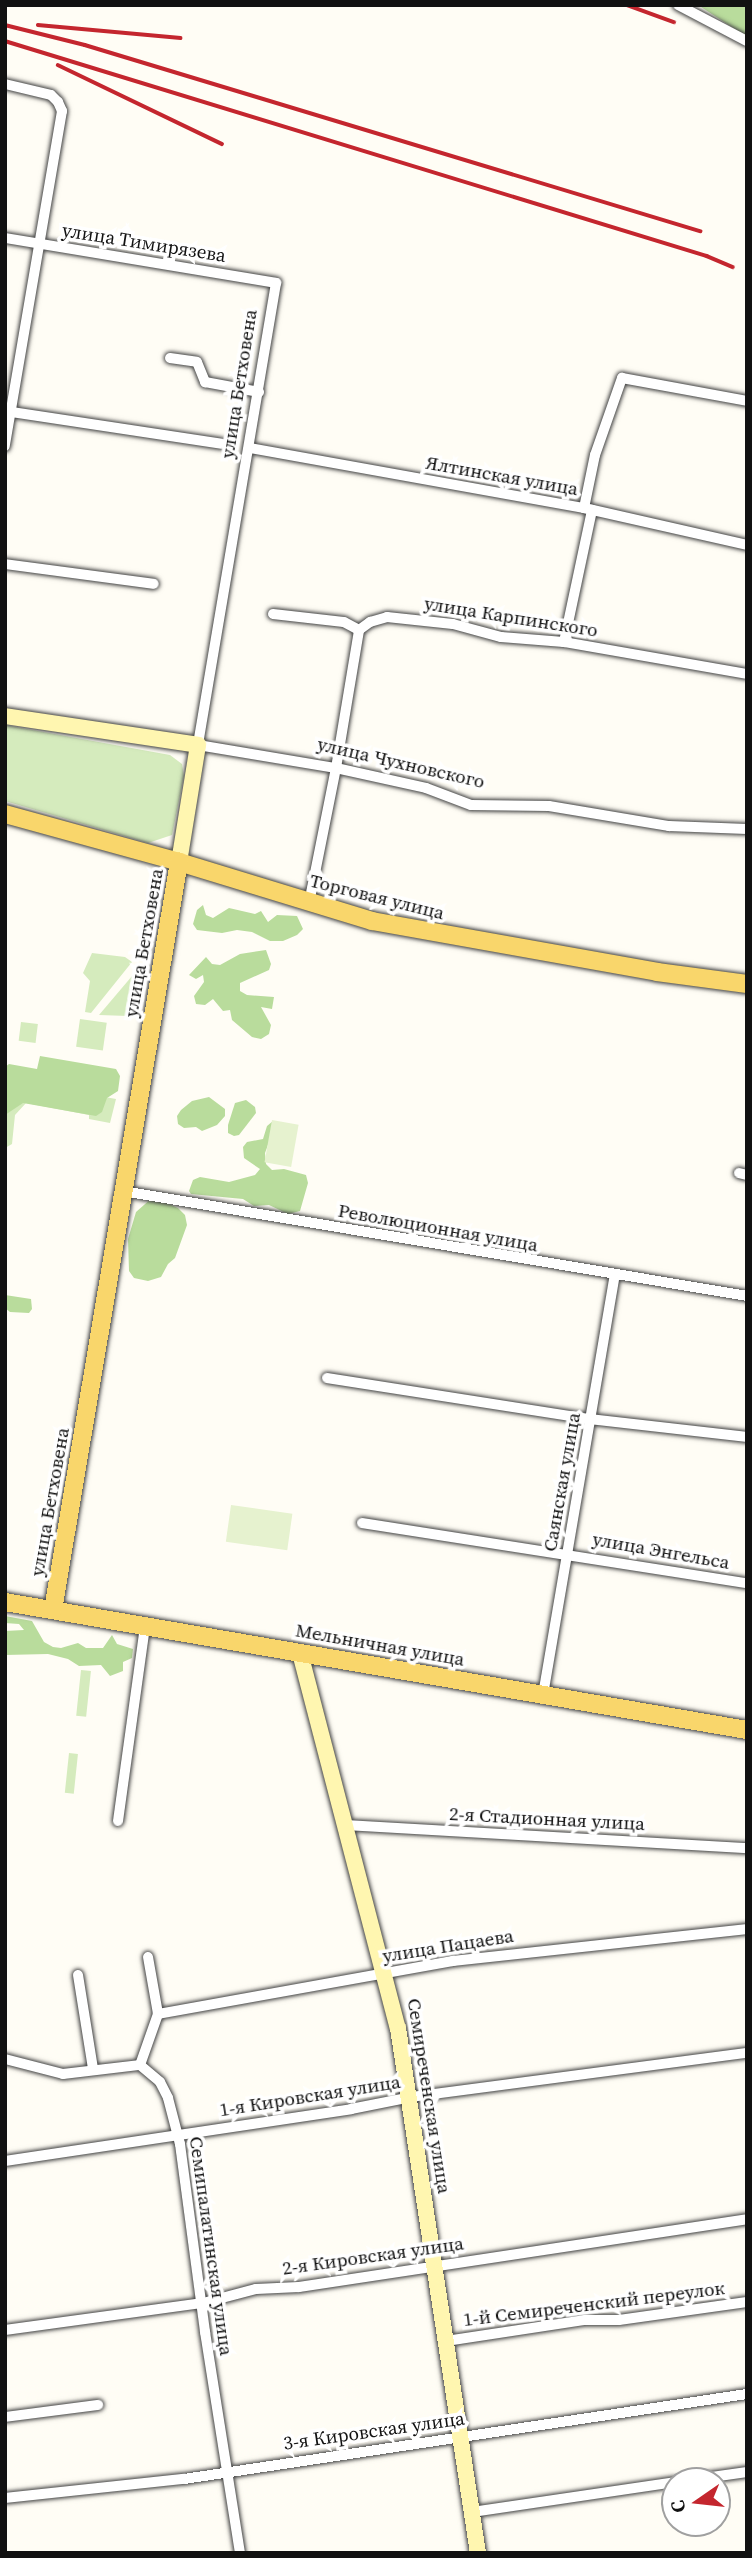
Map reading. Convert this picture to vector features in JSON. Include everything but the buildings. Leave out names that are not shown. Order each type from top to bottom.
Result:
[{"type":"main road","name":"улица Чухновского","points":[[5,716],[198,745]]},
{"type":"main road","name":"улица Бетховена","points":[[53,1610],[198,745]]},
{"type":"main road","name":"Торговая улица","points":[[5,814],[179,862],[309,903],[427,933],[657,972],[747,984]]},
{"type":"main road","name":"Мельничная улица","points":[[5,1602],[747,1730]]},
{"type":"main road","name":"Семиреченская улица","points":[[300,1653],[386,1973],[411,2097],[478,2553]]},
{"type":"street","points":[[678,5],[747,41]]},
{"type":"street","points":[[5,84],[51,95],[62,111],[8,412],[5,446]]},
{"type":"street","name":"улица Тимирязева","points":[[5,237],[276,283]]},
{"type":"street","name":"улица Бетховена","points":[[198,745],[276,283]]},
{"type":"street","points":[[170,358],[197,362],[205,383],[259,392]]},
{"type":"street","points":[[564,642],[596,455],[622,378],[747,401]]},
{"type":"street","points":[[8,412],[222,444]]},
{"type":"street","name":"Ялтинская улица","points":[[250,448],[588,509],[747,545]]},
{"type":"street","points":[[5,564],[154,584]]},
{"type":"street","points":[[273,614],[344,622],[359,630],[336,768],[309,903]]},
{"type":"street","name":"улица Карпинского","points":[[359,630],[387,617],[453,624],[501,637],[564,642],[747,674]]},
{"type":"street","name":"улица Чухновского","points":[[198,745],[336,768],[426,788],[471,805],[549,806],[669,826],[747,829]]},
{"type":"street","name":"Революционная улица","points":[[123,1191],[747,1296]]},
{"type":"street","name":"Саянская улица","points":[[543,1695],[615,1275]]},
{"type":"street","points":[[327,1378],[590,1419],[747,1437]]},
{"type":"street","name":"улица Энгельса","points":[[362,1523],[747,1583]]},
{"type":"street","points":[[118,1821],[145,1626]]},
{"type":"street","name":"2-я Стадионная улица","points":[[346,1825],[747,1848]]},
{"type":"street","name":"улица Пацаева","points":[[158,2014],[386,1973],[543,1949],[747,1929]]},
{"type":"street","points":[[5,2059],[63,2074],[140,2065],[158,2014],[148,1957]]},
{"type":"street","points":[[78,1975],[93,2069]]},
{"type":"street","name":"1-я Кировская улица","points":[[5,2161],[351,2109],[411,2097],[747,2053]]},
{"type":"street","name":"Семипалатинская улица","points":[[140,2065],[160,2082],[178,2133],[205,2332],[229,2470],[240,2553]]},
{"type":"street","name":"2-я Кировская улица","points":[[5,2330],[203,2303],[256,2289],[299,2287],[747,2219]]},
{"type":"street","name":"1-й Семиреченский переулок","points":[[446,2341],[585,2320],[620,2320],[747,2302]]},
{"type":"street","name":"3-я Кировская улица","points":[[5,2498],[172,2480],[747,2394]]},
{"type":"street","points":[[5,2417],[98,2404]]},
{"type":"street","points":[[472,2512],[661,2484]]},
{"type":"green space","points":[[698,5],[747,5],[747,37]]},
{"type":"green space","points":[[5,725],[170,755],[182,764],[184,776],[172,835],[148,843],[5,801]]},
{"type":"green space","points":[[203,905],[206,915],[213,918],[229,908],[255,914],[261,911],[268,922],[277,915],[297,916],[303,929],[283,941],[270,941],[252,932],[237,930],[222,933],[197,930],[193,924],[197,910]]},
{"type":"green space","points":[[266,950],[271,964],[269,970],[240,983],[240,991],[247,995],[274,997],[272,1009],[261,1007],[271,1025],[269,1034],[261,1039],[252,1037],[232,1020],[230,1010],[223,1011],[213,999],[205,1005],[196,1004],[194,996],[204,982],[203,975],[196,979],[189,975],[206,957],[212,964],[220,965],[240,954]]},
{"type":"green space","points":[[92,953],[125,957],[132,962],[91,1013],[85,1012],[90,981],[83,973]]},
{"type":"green space","points":[[138,969],[142,969],[142,973],[128,1016],[99,1015]]},
{"type":"green space","points":[[80,1019],[107,1023],[103,1050],[76,1047]]},
{"type":"green space","points":[[21,1022],[38,1024],[36,1043],[19,1041]]},
{"type":"green space","points":[[40,1056],[116,1069],[120,1076],[118,1091],[107,1098],[102,1112],[96,1116],[23,1103],[5,1115],[5,1067],[9,1064],[37,1069]]},
{"type":"green space","points":[[5,1079],[116,1099],[110,1123],[89,1119],[89,1115],[26,1103],[15,1115],[12,1144],[5,1148]]},
{"type":"green space","points":[[209,1097],[225,1109],[225,1116],[217,1125],[202,1131],[196,1127],[184,1128],[178,1124],[177,1116],[181,1110],[192,1101]]},
{"type":"green space","points":[[246,1100],[255,1107],[256,1113],[239,1135],[234,1136],[228,1133],[228,1125],[235,1103]]},
{"type":"green space","points":[[272,1120],[299,1125],[291,1167],[265,1162]]},
{"type":"green space","points":[[273,1121],[276,1123],[265,1153],[266,1164],[272,1170],[284,1169],[306,1175],[308,1183],[300,1211],[288,1214],[269,1205],[254,1206],[243,1199],[191,1194],[189,1191],[193,1180],[200,1177],[229,1182],[255,1175],[260,1169],[244,1158],[243,1147],[247,1142],[263,1139],[267,1126]]},
{"type":"green space","points":[[153,1197],[178,1208],[185,1215],[187,1225],[175,1258],[161,1277],[148,1281],[134,1278],[129,1271],[128,1239],[136,1212]]},
{"type":"green space","points":[[5,1295],[31,1299],[32,1309],[29,1313],[10,1312],[5,1308]]},
{"type":"green space","points":[[231,1505],[292,1514],[287,1550],[226,1542]]},
{"type":"green space","points":[[5,1616],[32,1621],[44,1642],[53,1647],[61,1648],[78,1643],[86,1648],[103,1648],[112,1635],[117,1644],[133,1649],[132,1658],[123,1662],[123,1671],[110,1676],[101,1665],[79,1666],[68,1659],[48,1654],[5,1655],[5,1631],[24,1630],[19,1624],[5,1623]]},
{"type":"green space","points":[[81,1670],[91,1671],[86,1717],[76,1716]]},
{"type":"green space","points":[[69,1753],[78,1754],[74,1794],[65,1793]]},
{"type":"railway","points":[[627,5],[674,22]]},
{"type":"railway","points":[[5,25],[85,45],[700,231]]},
{"type":"railway","points":[[38,25],[180,38]]},
{"type":"railway","points":[[5,41],[707,256],[733,267]]},
{"type":"railway","points":[[58,65],[222,144]]}]
